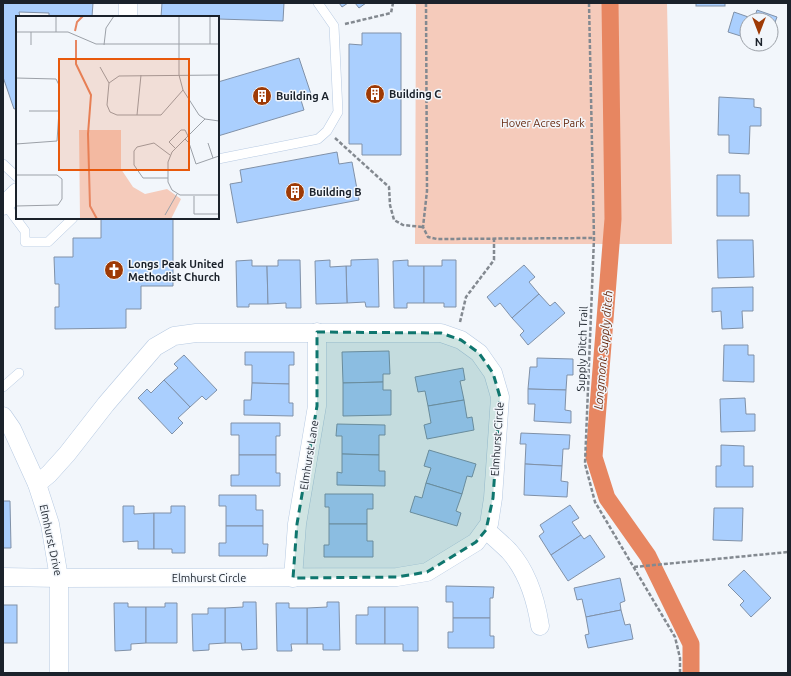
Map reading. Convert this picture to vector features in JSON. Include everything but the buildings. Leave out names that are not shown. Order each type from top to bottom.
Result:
[{"type":"street","points":[[128,3],[128,16]]},
{"type":"street","name":"Elmhurst Lane","points":[[293,578],[297,524],[317,406],[317,332]]},
{"type":"street","name":"Elmhurst Circle","points":[[3,577],[397,577],[427,572],[476,542],[489,524],[493,498],[500,396],[493,373],[479,353],[461,340],[441,333],[196,333],[174,336],[155,347],[106,404],[67,454],[49,474],[37,484]]},
{"type":"street","name":"Elmhurst Drive","points":[[3,416],[12,429],[37,484],[50,524],[59,578],[59,673]]},
{"type":"street","points":[[486,530],[510,552],[527,579],[538,610],[540,626]]},
{"type":"lane","points":[[219,159],[318,139],[328,132],[338,112],[334,26],[318,3]]},
{"type":"lane","points":[[3,164],[16,176]]},
{"type":"lane","points":[[8,201],[16,215]]},
{"type":"lane","points":[[18,219],[25,231],[25,242],[48,242],[72,219]]},
{"type":"lane","points":[[3,387],[19,374]]},
{"type":"path","points":[[334,26],[391,14],[392,3]]},
{"type":"path","points":[[426,3],[427,191],[423,227],[428,237],[437,239],[594,238]]},
{"type":"path","name":"Supply Ditch Trail","points":[[589,3],[594,238],[586,464],[595,502],[675,637],[680,658],[680,673]]},
{"type":"path","points":[[328,132],[389,187],[390,205],[394,220],[403,225],[423,227]]},
{"type":"path","points":[[456,338],[466,297],[494,260],[494,239]]},
{"type":"path","points":[[634,568],[788,552]]},
{"type":"highlighted area","points":[[317,332],[441,333],[461,340],[479,353],[493,373],[500,397],[493,498],[486,530],[476,542],[427,572],[397,577],[293,578],[297,524],[317,406]]},
{"type":"green space","name":"Hover Acres Park","points":[[414,3],[667,3],[672,244],[415,244],[416,5]]},
{"type":"waterway","name":"Longmont Supply ditch","points":[[610,3],[613,219],[594,457],[607,498],[648,556],[691,644],[691,673]]},
{"type":"place","name":"Building C","points":[[375,94]]},
{"type":"place","name":"Building A","points":[[262,96]]},
{"type":"place","name":"Building B","points":[[295,192]]},
{"type":"place","name":"Longs Peak United Methodist Church","points":[[114,270]]}]
